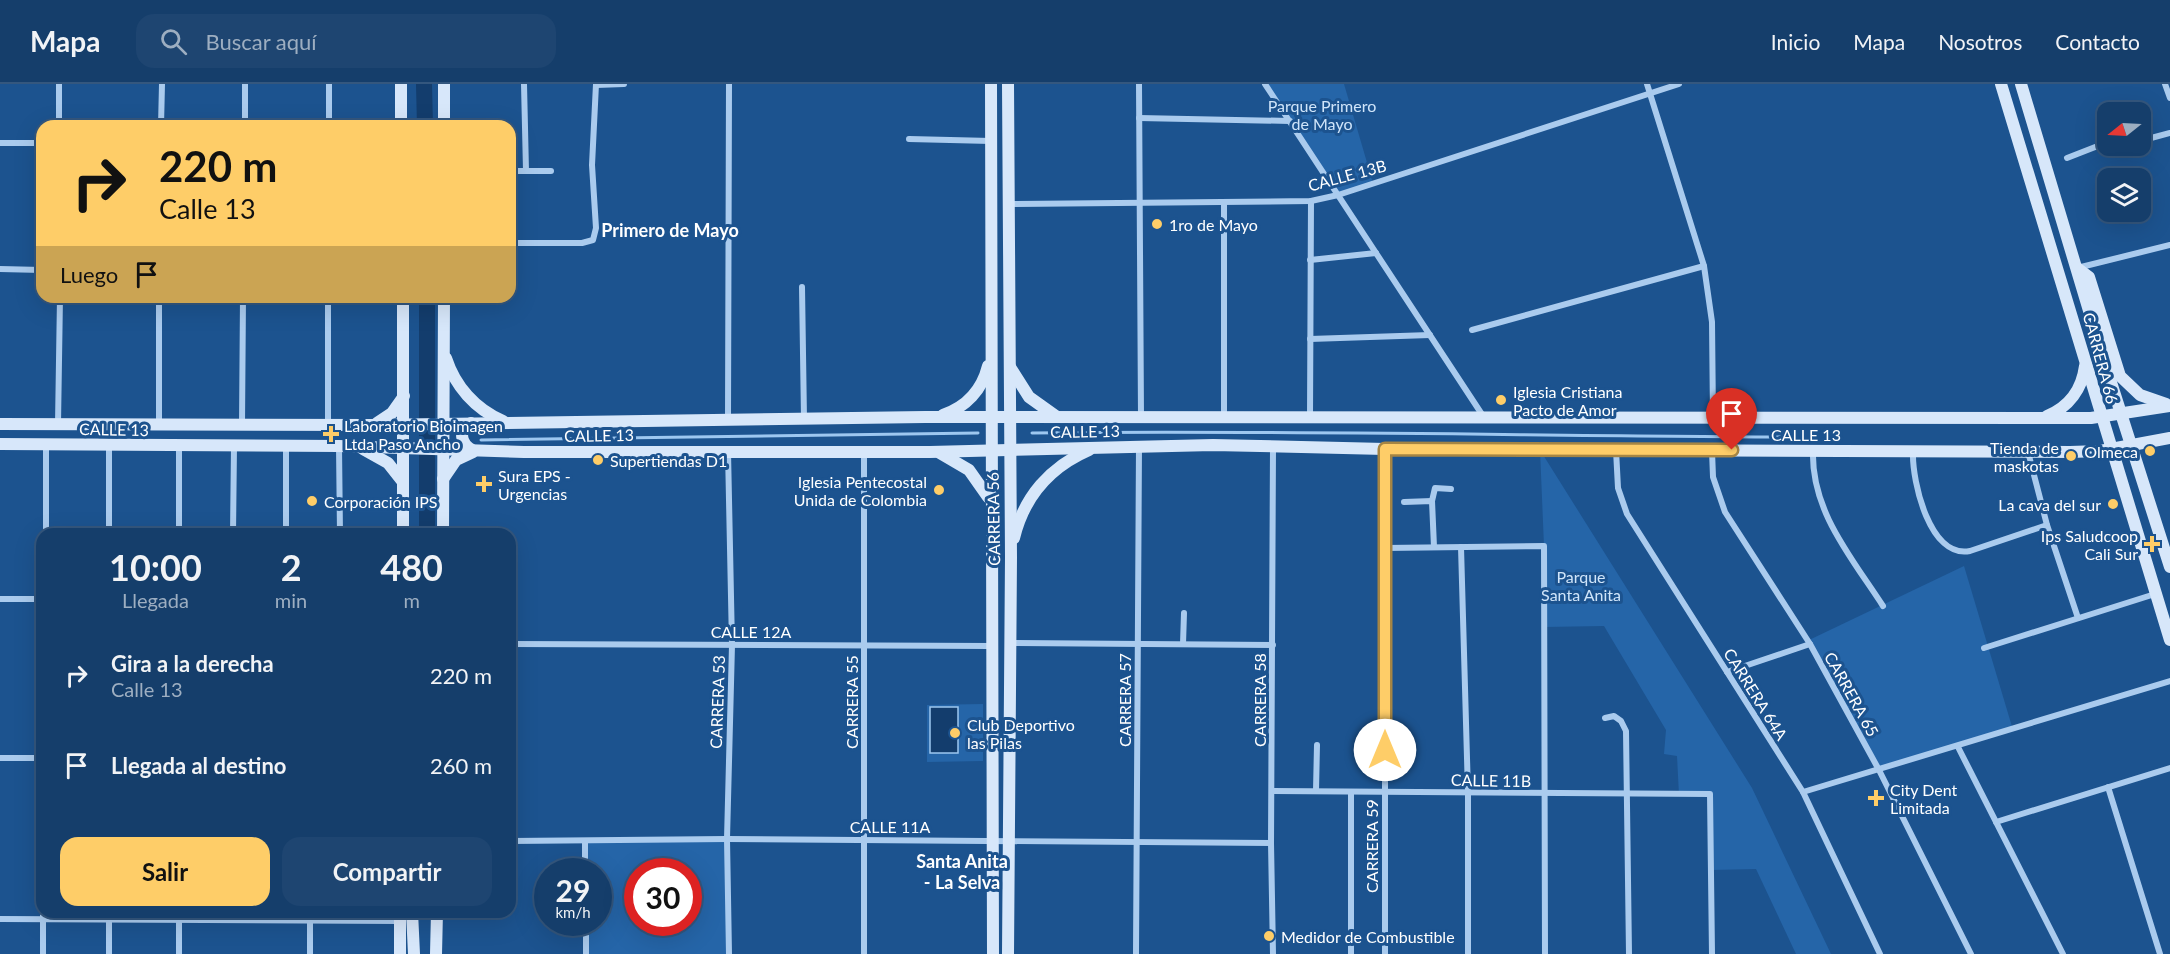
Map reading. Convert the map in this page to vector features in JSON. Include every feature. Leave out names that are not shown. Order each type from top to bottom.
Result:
[{"type":"main road","points":[[401,84],[401,120]]},
{"type":"main road","points":[[444,84],[444,120]]},
{"type":"main road","name":"CARRERA 56","points":[[991,84],[990,500],[993,954]]},
{"type":"main road","name":"CARRERA 56","points":[[1008,84],[1008,450],[1011,557],[1008,954]]},
{"type":"main road","name":"CARRERA 66","points":[[2001,84],[2086,359],[2110,449],[2170,640]]},
{"type":"main road","name":"CARRERA 66","points":[[2021,84],[2170,567]]},
{"type":"main road","points":[[2015,129],[2033,124]]},
{"type":"main road","points":[[2077,268],[2089,277],[2120,376],[2140,395],[2170,405]]},
{"type":"main road","points":[[403,303],[404,396],[408,424],[403,482],[403,528]]},
{"type":"main road","points":[[442,528],[440,423],[444,303]]},
{"type":"main road","points":[[444,346],[452,373],[468,396],[489,414],[507,422]]},
{"type":"main road","points":[[926,417],[949,413],[972,397],[983,380],[991,353]]},
{"type":"main road","points":[[2043,418],[2062,408],[2074,396],[2082,381],[2086,359]]},
{"type":"main road","points":[[1008,363],[1025,392],[1058,417]]},
{"type":"main road","points":[[370,425],[392,413],[404,396]]},
{"type":"main road","name":"CALLE 13","points":[[0,424],[370,425],[926,417],[1141,419],[2043,418],[2123,414],[2170,405]]},
{"type":"main road","points":[[471,423],[464,428],[461,437],[465,445],[476,450]]},
{"type":"main road","points":[[179,424],[179,446]]},
{"type":"main road","name":"CALLE 13","points":[[0,444],[339,446],[476,450],[930,452],[1139,446],[2028,452],[2110,449],[2170,438]]},
{"type":"main road","points":[[360,447],[388,464],[403,482]]},
{"type":"main road","points":[[1011,557],[1021,517],[1038,488],[1062,465],[1093,448]]},
{"type":"main road","points":[[442,480],[456,460],[476,450]]},
{"type":"main road","points":[[930,452],[951,458],[964,465],[979,480],[990,500]]},
{"type":"main road","points":[[400,918],[400,954]]},
{"type":"main road","points":[[413,918],[414,954]]},
{"type":"main road","points":[[436,918],[436,954]]},
{"type":"main road","points":[[444,918],[444,954]]},
{"type":"street","points":[[59,84],[59,120]]},
{"type":"street","points":[[161,120],[162,84]]},
{"type":"street","points":[[245,84],[245,120]]},
{"type":"street","points":[[329,84],[329,120]]},
{"type":"street","points":[[524,84],[526,171]]},
{"type":"street","points":[[516,243],[582,243],[593,240],[596,228],[592,165],[596,84],[624,84]]},
{"type":"street","points":[[728,421],[729,84]]},
{"type":"street","points":[[1139,84],[1141,419]]},
{"type":"street","points":[[1265,84],[1485,419]]},
{"type":"street","points":[[1647,84],[1704,266],[1712,322],[1713,418]]},
{"type":"street","name":"CALLE 13B","points":[[1009,204],[1311,201],[1338,195],[1679,84]]},
{"type":"street","points":[[2165,84],[2170,98]]},
{"type":"street","points":[[1139,118],[1290,121]]},
{"type":"street","points":[[2151,138],[2170,133]]},
{"type":"street","points":[[909,139],[991,141]]},
{"type":"street","points":[[0,143],[36,143]]},
{"type":"street","points":[[2067,158],[2097,146]]},
{"type":"street","points":[[516,171],[552,171]]},
{"type":"street","points":[[1310,418],[1311,201]]},
{"type":"street","points":[[1224,202],[1224,418]]},
{"type":"street","points":[[2077,268],[2170,245]]},
{"type":"street","points":[[1310,260],[1377,254]]},
{"type":"street","points":[[1472,330],[1704,266]]},
{"type":"street","points":[[0,269],[36,270]]},
{"type":"street","points":[[802,287],[804,420]]},
{"type":"street","points":[[58,424],[60,303]]},
{"type":"street","points":[[159,303],[159,424]]},
{"type":"street","points":[[242,425],[243,303]]},
{"type":"street","points":[[328,303],[326,416],[328,425]]},
{"type":"street","points":[[1310,339],[1430,335]]},
{"type":"street","points":[[46,445],[46,528]]},
{"type":"street","points":[[109,445],[109,528]]},
{"type":"street","points":[[179,446],[179,528]]},
{"type":"street","points":[[233,528],[234,446]]},
{"type":"street","points":[[339,446],[340,528]]},
{"type":"street","name":"CARRERA 57","points":[[1136,954],[1139,446]]},
{"type":"street","points":[[286,447],[286,528]]},
{"type":"street","name":"CARRERA 58","points":[[1273,447],[1271,843],[1273,954]]},
{"type":"street","name":"CARRERA 59","points":[[1385,449],[1385,954]]},
{"type":"street","name":"CARRERA 55","points":[[864,450],[864,954]]},
{"type":"street","name":"CARRERA 64A","points":[[1616,450],[1618,488],[1627,514],[1803,792],[1880,954]]},
{"type":"street","name":"CARRERA 65","points":[[1712,450],[1713,477],[1725,512],[1810,644],[1879,770],[1971,954]]},
{"type":"street","name":"CARRERA 53","points":[[728,451],[732,645],[727,838],[729,954]]},
{"type":"street","points":[[1813,451],[1813,477],[1824,512],[1883,606]]},
{"type":"street","points":[[1912,451],[1917,494],[1931,523],[1950,549],[1959,553],[1970,551],[2047,525]]},
{"type":"street","points":[[2028,452],[2047,525],[2078,618]]},
{"type":"street","points":[[1434,547],[1432,501],[1435,488],[1451,489]]},
{"type":"street","points":[[1404,502],[1432,501]]},
{"type":"street","points":[[1385,548],[1544,546],[1545,954]]},
{"type":"street","points":[[1461,547],[1468,793],[1468,954]]},
{"type":"street","points":[[1984,648],[2155,594]]},
{"type":"street","points":[[0,599],[36,599]]},
{"type":"street","points":[[1183,644],[1184,613]]},
{"type":"street","points":[[1010,643],[1273,645]]},
{"type":"street","name":"CALLE 12A","points":[[516,644],[991,646]]},
{"type":"street","points":[[1727,672],[1810,644]]},
{"type":"street","points":[[1803,792],[2170,681]]},
{"type":"street","points":[[1605,718],[1614,716],[1621,721],[1626,731],[1629,954]]},
{"type":"street","points":[[1316,791],[1317,745]]},
{"type":"street","points":[[1958,747],[2063,954]]},
{"type":"street","points":[[0,758],[36,758]]},
{"type":"street","points":[[1996,822],[2170,768]]},
{"type":"street","points":[[2108,788],[2160,954]]},
{"type":"street","name":"CALLE 11B","points":[[1273,791],[1710,794],[1712,954]]},
{"type":"street","points":[[1351,792],[1351,954]]},
{"type":"street","name":"CALLE 11A","points":[[516,841],[585,842],[727,838],[1271,843]]},
{"type":"street","points":[[585,842],[585,858]]},
{"type":"street","points":[[0,919],[36,916]]},
{"type":"street","points":[[43,918],[43,954]]},
{"type":"street","points":[[109,918],[109,954]]},
{"type":"street","points":[[144,918],[179,920],[355,918]]},
{"type":"street","points":[[179,920],[179,954]]},
{"type":"street","points":[[310,920],[310,954]]},
{"type":"street","points":[[585,936],[586,954]]},
{"type":"green space","name":"Parque Primero de Mayo","points":[[1265,84],[1344,84],[1373,183],[1338,195]]},
{"type":"green space","name":"Parque Santa Anita","points":[[1540,450],[1752,788],[1831,954],[1796,954],[1756,869],[1711,870],[1710,794],[1679,795],[1677,756],[1664,754],[1666,730],[1604,626],[1543,627],[1544,546]]},
{"type":"green space","points":[[1964,566],[2013,730],[1879,770],[1807,641]]},
{"type":"green space","name":"Club Deportivo las Pilas","points":[[983,704],[983,761],[927,762],[927,705]]},
{"type":"green space","points":[[727,839],[729,954],[586,954],[586,936],[612,936],[612,858],[585,858],[585,842]]},
{"type":"shaded area","points":[[930,707],[958,707],[958,753],[930,753]]},
{"type":"waterway","points":[[424,84],[425,120]]},
{"type":"waterway","points":[[427,303],[427,528]]},
{"type":"waterway","points":[[481,440],[978,433]]},
{"type":"waterway","points":[[1032,433],[1792,437]]},
{"type":"place","name":"1ro de Mayo","points":[[1157,224]]},
{"type":"place","name":"Iglesia Cristiana Pacto de Amor","points":[[1501,400]]},
{"type":"place","name":"Laboratorio Bioimagen Ltda Paso Ancho","points":[[331,434]]},
{"type":"place","name":"Olmeca","points":[[2150,451]]},
{"type":"place","name":"Tienda de maskotas","points":[[2071,456]]},
{"type":"place","name":"Supertiendas D1","points":[[598,460]]},
{"type":"place","name":"Sura EPS - Urgencias","points":[[484,484]]},
{"type":"place","name":"Iglesia Pentecostal Unida de Colombia","points":[[939,490]]},
{"type":"place","name":"Corporación IPS","points":[[312,501]]},
{"type":"place","name":"La cava del sur","points":[[2113,504]]},
{"type":"place","name":"Ips Saludcoop Cali Sur","points":[[2152,544]]},
{"type":"place","name":"Club Deportivo las Pilas","points":[[955,733]]},
{"type":"place","name":"City Dent Limitada","points":[[1876,798]]},
{"type":"place","name":"Medidor de Combustible","points":[[1269,936]]},
{"type":"district","name":"Primero de Mayo","points":[[670,230]]},
{"type":"district","name":"Santa Anita - La Selva","points":[[962,871]]},
{"type":"route","points":[[1385,750],[1385,449],[1732,450]]}]
